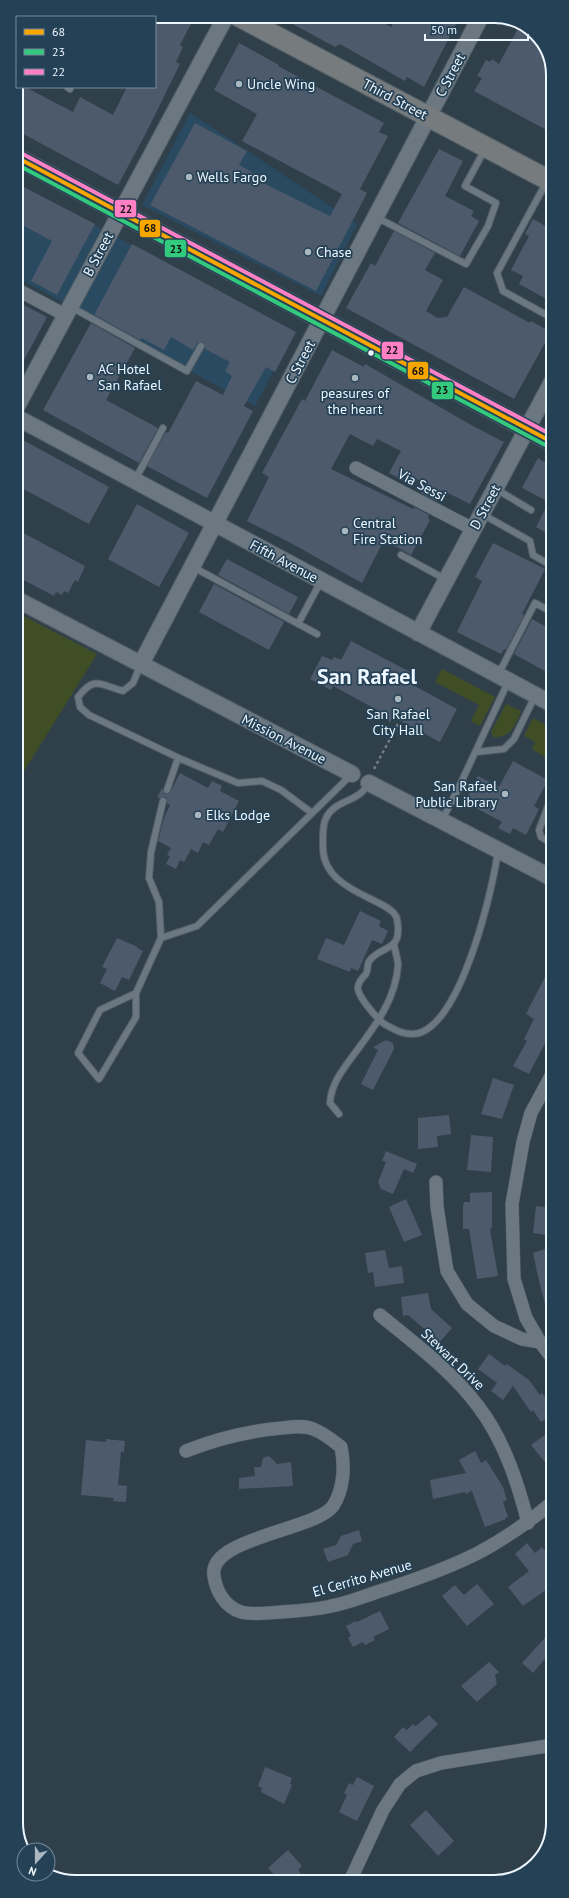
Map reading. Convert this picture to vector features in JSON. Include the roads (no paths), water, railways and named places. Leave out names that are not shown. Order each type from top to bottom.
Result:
[{"type":"main road","name":"Third Street","points":[[251,23],[546,179]]},
{"type":"main road","points":[[23,161],[546,439]]},
{"type":"street","name":"B Street","points":[[23,395],[222,23]]},
{"type":"street","name":"C Street","points":[[141,664],[323,320],[428,117],[475,23]]},
{"type":"street","points":[[23,292],[67,311]]},
{"type":"street","name":"D Street","points":[[418,633],[472,529],[546,393]]},
{"type":"street","name":"Fifth Avenue","points":[[23,421],[214,525],[503,678],[546,697]]},
{"type":"street","name":"Via Sessi","points":[[356,468],[472,529]]},
{"type":"street","name":"Mission Avenue","points":[[23,603],[352,774],[371,776],[441,821],[546,873]]},
{"type":"street","points":[[546,1086],[532,1113],[522,1142],[512,1204],[514,1279],[526,1318],[546,1350]]},
{"type":"street","points":[[436,1182],[437,1207],[447,1271],[468,1304],[494,1326],[522,1339],[540,1342]]},
{"type":"street","name":"Stewart Drive","points":[[380,1315],[444,1369],[479,1407],[501,1443],[517,1484],[528,1523]]},
{"type":"street","name":"El Cerrito Avenue","points":[[186,1450],[208,1442],[249,1431],[289,1428],[311,1428],[324,1434],[341,1447],[344,1464],[338,1494],[332,1507],[290,1528],[254,1539],[220,1557],[213,1574],[218,1591],[229,1606],[242,1612],[266,1613],[313,1610],[333,1606],[427,1576],[477,1553],[528,1523],[546,1508]]},
{"type":"street","points":[[353,1875],[383,1810],[400,1784],[416,1771],[441,1763],[546,1746]]},
{"type":"lane","points":[[376,217],[466,264],[488,226],[496,203],[465,186],[486,147]]},
{"type":"lane","points":[[546,188],[497,272],[503,291],[546,315]]},
{"type":"lane","points":[[67,311],[187,371],[201,346]]},
{"type":"lane","points":[[134,482],[163,428]]},
{"type":"lane","points":[[495,488],[531,510]]},
{"type":"lane","points":[[481,514],[530,541],[533,555],[546,563]]},
{"type":"lane","points":[[401,555],[447,579]]},
{"type":"lane","points":[[192,566],[317,634]]},
{"type":"lane","points":[[298,624],[321,581]]},
{"type":"lane","points":[[441,821],[476,752],[503,678],[535,603],[546,609]]},
{"type":"lane","points":[[141,664],[133,683],[123,691],[94,682],[87,685],[78,697],[80,707],[89,715],[178,758],[238,783],[262,781],[282,790],[312,813]]},
{"type":"lane","points":[[476,752],[504,749],[514,740],[546,698]]},
{"type":"lane","points":[[167,790],[178,758]]},
{"type":"lane","points":[[161,938],[197,926],[352,774]]},
{"type":"lane","points":[[338,1114],[330,1103],[331,1091],[341,1072],[380,1020],[395,982],[398,964],[394,944],[398,928],[396,915],[389,909],[360,895],[337,879],[327,866],[323,856],[325,819],[332,809],[360,795],[371,776]]},
{"type":"lane","points":[[136,993],[100,1010],[78,1053],[99,1079],[136,1017],[136,993],[161,938],[159,902],[149,878],[151,852],[163,801]]},
{"type":"lane","points":[[546,811],[539,830],[541,837],[546,840]]},
{"type":"lane","points":[[394,944],[375,955],[369,961],[367,971],[359,983],[358,989],[360,996],[380,1020],[389,1027],[411,1034],[423,1031],[437,1019],[452,999],[462,980],[494,878],[498,850]]},
{"type":"place","name":"Uncle Wing","points":[[239,84]]},
{"type":"place","name":"Wells Fargo","points":[[189,177]]},
{"type":"place","name":"Chase","points":[[308,252]]},
{"type":"place","name":"AC Hotel San Rafael","points":[[90,377]]},
{"type":"place","name":"peasures of the heart","points":[[355,378]]},
{"type":"place","name":"Central Fire Station","points":[[345,531]]},
{"type":"place","name":"San Rafael City Hall","points":[[398,699]]},
{"type":"place","name":"San Rafael Public Library","points":[[505,794]]},
{"type":"place","name":"Elks Lodge","points":[[198,815]]},
{"type":"district","name":"San Rafael","points":[[367,676]]}]
